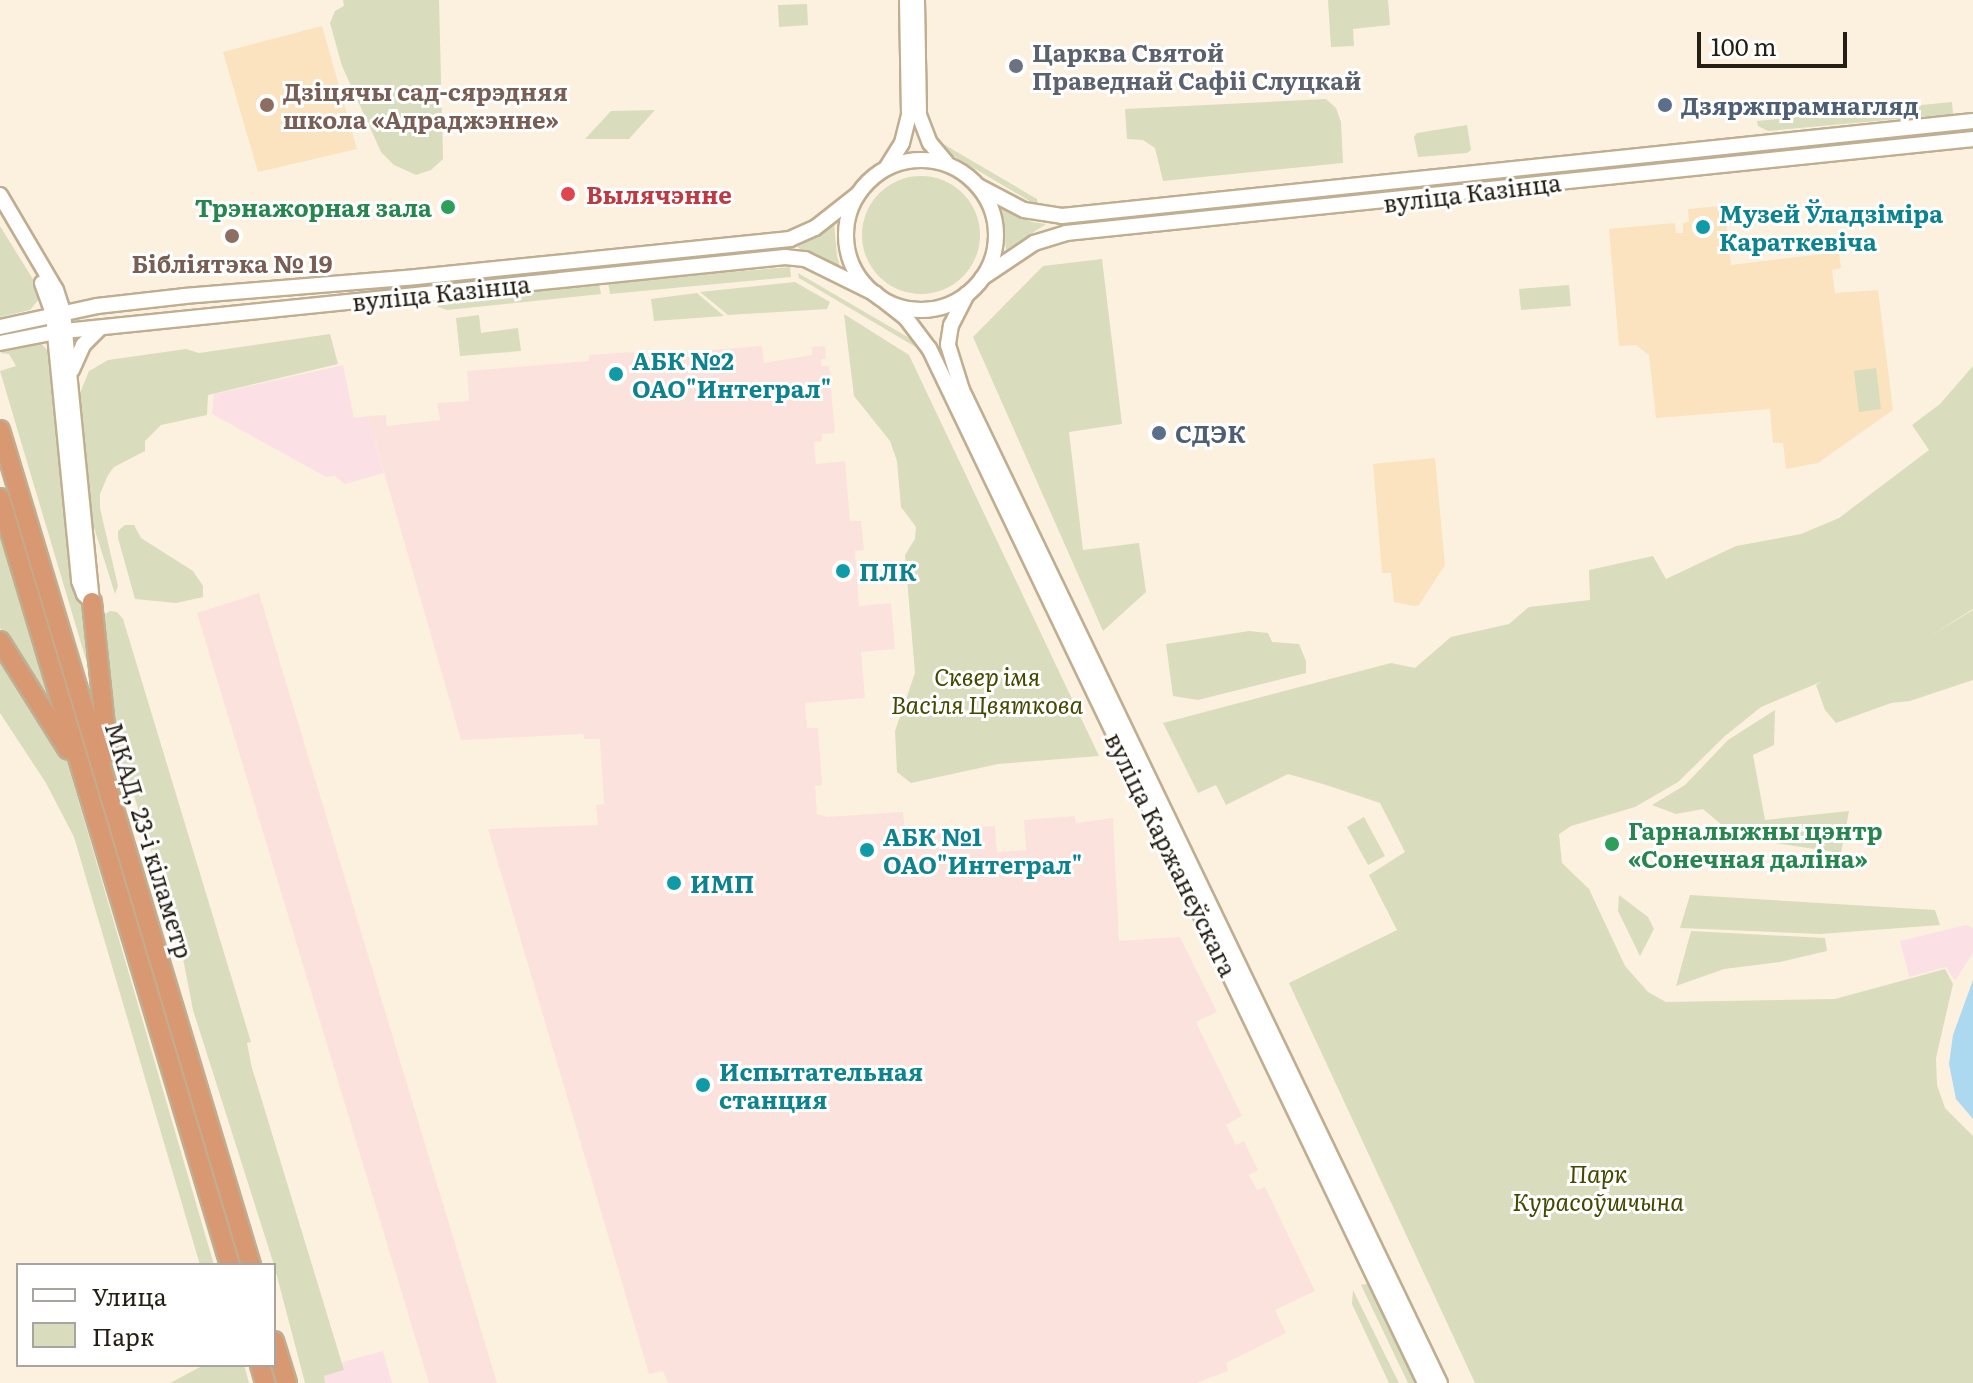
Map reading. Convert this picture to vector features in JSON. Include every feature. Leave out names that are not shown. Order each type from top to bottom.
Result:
[{"type":"highway","name":"МКАД, 23-і кіламетр","points":[[0,430],[116,807],[250,1263]]},
{"type":"highway","name":"МКАД, 23-і кіламетр","points":[[0,498],[229,1263]]},
{"type":"highway","points":[[92,602],[116,807]]},
{"type":"highway","points":[[0,641],[54,725],[89,792]]},
{"type":"highway","points":[[276,1347],[287,1383]]},
{"type":"main road","points":[[907,0],[909,114],[902,143],[887,167],[858,194],[847,222],[847,246],[854,268],[877,295],[900,306],[921,310],[946,305],[967,294],[982,278],[993,257],[996,232],[991,207],[978,186],[935,151],[919,115],[917,0]]},
{"type":"main road","name":"вуліца Казінца","points":[[978,186],[1024,210],[1057,217],[1973,121]]},
{"type":"main road","name":"вуліца Казінца","points":[[982,278],[1034,243],[1066,233],[1973,139]]},
{"type":"main road","points":[[1755,144],[1756,162]]},
{"type":"main road","points":[[887,167],[924,160],[953,167]]},
{"type":"main road","name":"вуліца Казінца","points":[[0,327],[58,313],[185,296],[790,239],[815,228],[858,194]]},
{"type":"main road","points":[[0,195],[56,290],[71,373],[92,602]]},
{"type":"main road","points":[[0,213],[58,313]]},
{"type":"main road","name":"вуліца Казінца","points":[[0,343],[61,331],[785,257],[805,259],[877,295]]},
{"type":"main road","name":"вуліца Каржанеўскага","points":[[967,294],[951,325],[948,345],[962,390],[1440,1383]]},
{"type":"main road","name":"вуліца Каржанеўскага","points":[[877,295],[906,318],[929,348],[1425,1383]]},
{"type":"main road","points":[[71,373],[83,345],[100,328]]},
{"type":"main road","points":[[61,331],[79,581],[84,594],[92,602]]},
{"type":"shaded area","points":[[322,26],[357,149],[258,172],[223,52]]},
{"type":"shaded area","points":[[1721,206],[1725,209],[1731,265],[1839,252],[1841,268],[1832,270],[1835,293],[1878,290],[1893,410],[1818,463],[1786,469],[1783,443],[1773,443],[1770,409],[1656,418],[1649,355],[1636,345],[1619,346],[1609,229],[1675,223],[1676,233],[1683,233],[1683,223],[1689,222],[1688,209]]},
{"type":"shaded area","points":[[762,346],[764,363],[812,355],[812,347],[825,346],[826,359],[821,359],[821,366],[829,366],[835,433],[822,434],[822,441],[814,442],[816,464],[845,461],[850,521],[861,521],[864,550],[855,551],[859,606],[891,603],[895,649],[861,652],[865,698],[805,703],[807,728],[818,728],[822,785],[815,786],[817,814],[827,817],[903,812],[905,832],[995,826],[997,852],[1026,850],[1024,820],[1075,816],[1076,823],[1113,818],[1119,941],[1180,937],[1217,1012],[1196,1022],[1242,1116],[1226,1125],[1236,1145],[1244,1141],[1258,1170],[1249,1175],[1257,1190],[1265,1187],[1315,1291],[1275,1310],[1286,1333],[1226,1363],[1228,1371],[1196,1383],[668,1383],[663,1371],[649,1374],[488,829],[598,825],[596,805],[604,804],[600,739],[584,739],[583,734],[461,740],[368,416],[386,415],[387,426],[440,420],[437,403],[469,401],[467,371],[589,361],[589,355],[634,352],[634,356]]},
{"type":"shaded area","points":[[343,365],[354,418],[368,416],[384,473],[345,484],[335,476],[326,477],[212,414],[214,394]]},
{"type":"shaded area","points":[[1435,458],[1445,565],[1419,605],[1394,602],[1391,573],[1382,573],[1373,464]]},
{"type":"shaded area","points":[[259,593],[497,1383],[429,1383],[197,613]]},
{"type":"shaded area","points":[[1966,925],[1973,928],[1973,953],[1955,981],[1946,967],[1909,977],[1900,941]]},
{"type":"shaded area","points":[[383,1351],[392,1383],[325,1383],[323,1376],[344,1370],[342,1362]]},
{"type":"green space","points":[[343,0],[439,0],[443,159],[431,170],[416,175],[394,165],[381,152],[342,66],[330,23],[335,11],[344,6]]},
{"type":"green space","points":[[1328,0],[1388,0],[1390,25],[1353,29],[1354,46],[1331,47]]},
{"type":"green space","points":[[807,4],[808,25],[779,27],[778,5]]},
{"type":"green space","points":[[1326,99],[1336,108],[1341,122],[1343,163],[1163,181],[1155,148],[1143,140],[1127,139],[1125,109]]},
{"type":"green space","points":[[1952,102],[1953,114],[1768,131],[1758,126],[1757,121]]},
{"type":"green space","points":[[655,110],[629,139],[585,139],[611,111]]},
{"type":"green space","points":[[1467,125],[1471,150],[1467,153],[1418,157],[1414,137],[1417,133]]},
{"type":"green space","points":[[933,138],[1037,199],[1038,206],[950,154]]},
{"type":"green space","points":[[921,176],[944,180],[963,193],[976,212],[980,235],[976,258],[963,277],[944,290],[921,294],[898,290],[879,277],[866,258],[862,235],[866,212],[879,193],[898,180]]},
{"type":"green space","points":[[1002,209],[1032,222],[1046,224],[1006,250]]},
{"type":"green space","points":[[834,223],[837,256],[841,270],[797,247]]},
{"type":"green space","points":[[0,226],[34,281],[39,299],[30,310],[0,317]]},
{"type":"green space","name":"Сквер імя Васіля Цвяткова","points":[[1102,259],[1122,424],[1069,432],[1083,550],[1139,543],[1146,592],[1103,631],[973,337],[1043,266]]},
{"type":"green space","points":[[790,267],[791,277],[610,294],[608,282]]},
{"type":"green space","points":[[798,273],[911,339],[919,349],[799,278]]},
{"type":"green space","points":[[795,282],[830,302],[827,309],[728,315],[700,292]]},
{"type":"green space","points":[[599,284],[601,294],[447,310],[438,307],[437,299]]},
{"type":"green space","points":[[1569,285],[1571,306],[1521,310],[1519,289]]},
{"type":"green space","points":[[697,293],[724,316],[654,321],[651,299]]},
{"type":"green space","name":"Сквер імя Васіля Цвяткова","points":[[844,314],[909,355],[1099,756],[998,764],[911,783],[897,772],[895,731],[915,673],[905,555],[915,539],[916,527],[901,507],[897,461],[890,441],[854,396]]},
{"type":"green space","points":[[479,315],[481,333],[518,328],[521,351],[460,356],[456,318]]},
{"type":"green space","points":[[330,334],[338,364],[208,395],[207,415],[161,425],[145,441],[145,451],[114,467],[100,494],[100,508],[118,586],[115,594],[92,521],[80,393],[89,371],[108,360],[186,349],[199,353]]},
{"type":"green space","points":[[29,343],[41,343],[52,356],[92,680],[0,371],[16,366],[9,354],[0,353]]},
{"type":"green space","name":"Парк Курасоўшчына","points":[[1973,366],[1973,609],[1927,638],[1973,610],[1973,680],[1910,701],[1891,703],[1836,723],[1825,710],[1816,685],[1823,681],[1761,707],[1725,736],[1678,782],[1635,807],[1571,826],[1559,834],[1562,863],[1589,889],[1625,966],[1648,992],[1666,1002],[1835,999],[1945,969],[1953,984],[1936,1058],[1937,1085],[1945,1108],[1973,1136],[1973,1383],[1475,1383],[1289,983],[1397,930],[1369,875],[1405,852],[1380,803],[1288,774],[1226,805],[1216,785],[1198,793],[1163,723],[1391,663],[1415,668],[1451,637],[1509,624],[1529,607],[1590,600],[1589,570],[1653,556],[1666,579],[1736,546],[1801,534],[1839,518],[1929,450],[1912,425],[1940,404]]},
{"type":"green space","points":[[1876,368],[1881,409],[1859,412],[1854,371]]},
{"type":"green space","points":[[125,525],[134,525],[141,538],[193,571],[203,586],[203,597],[176,603],[135,599],[118,538],[118,531]]},
{"type":"green space","points":[[0,534],[56,706],[0,628]]},
{"type":"green space","points":[[110,611],[117,612],[123,619],[251,1042],[247,1043],[252,1068],[344,1370],[324,1376],[325,1383],[305,1383],[276,1263],[273,1263],[193,1010],[181,948],[129,779],[115,752],[100,617]]},
{"type":"green space","points":[[1249,631],[1268,633],[1272,642],[1299,644],[1306,661],[1306,673],[1198,700],[1173,696],[1166,644]]},
{"type":"green space","points":[[0,655],[66,758],[213,1263],[199,1263],[74,837],[46,783],[0,713]]},
{"type":"green space","points":[[1775,710],[1774,745],[1753,755],[1765,820],[1849,811],[1841,853],[1736,837],[1703,809],[1676,814],[1652,805],[1685,785],[1728,740]]},
{"type":"green space","points":[[1364,817],[1385,856],[1368,865],[1347,827]]},
{"type":"green space","points":[[1619,895],[1648,917],[1654,929],[1640,956],[1618,911]]},
{"type":"green space","points":[[1690,895],[1935,910],[1940,925],[1820,934],[1680,928]]},
{"type":"green space","points":[[1691,931],[1825,938],[1827,951],[1780,962],[1724,969],[1676,986]]},
{"type":"green space","points":[[1367,1284],[1372,1288],[1418,1383],[1408,1383],[1361,1285]]},
{"type":"green space","points":[[1353,1290],[1399,1383],[1389,1383],[1352,1304]]},
{"type":"green space","points":[[200,1367],[245,1367],[249,1383],[170,1383]]},
{"type":"water","points":[[1973,980],[1973,1119],[1956,1099],[1949,1064],[1953,1035]]},
{"type":"place","name":"Царква Святой Праведнай Сафіі Слуцкай","points":[[1016,66]]},
{"type":"place","name":"Дзіцячы сад-сярэдняя школа «Адраджэнне»","points":[[267,105]]},
{"type":"place","name":"Дзяржпрамнагляд","points":[[1665,105]]},
{"type":"place","name":"Вылячэнне","points":[[568,194]]},
{"type":"place","name":"Трэнажорная зала","points":[[448,207]]},
{"type":"place","name":"Музей Ўладзіміра Караткевіча","points":[[1703,227]]},
{"type":"place","name":"Бібліятэка № 19","points":[[232,236]]},
{"type":"place","name":"АБК №2 ОАО\"Интеграл\"","points":[[616,374]]},
{"type":"place","name":"СДЭК","points":[[1159,433]]},
{"type":"place","name":"ПЛК","points":[[843,571]]},
{"type":"place","name":"Гарналыжны цэнтр «Сонечная даліна»","points":[[1612,844]]},
{"type":"place","name":"АБК №1 ОАО\"Интеграл\"","points":[[867,850]]},
{"type":"place","name":"ИМП","points":[[674,883]]},
{"type":"place","name":"Испытательная станция","points":[[703,1085]]}]
